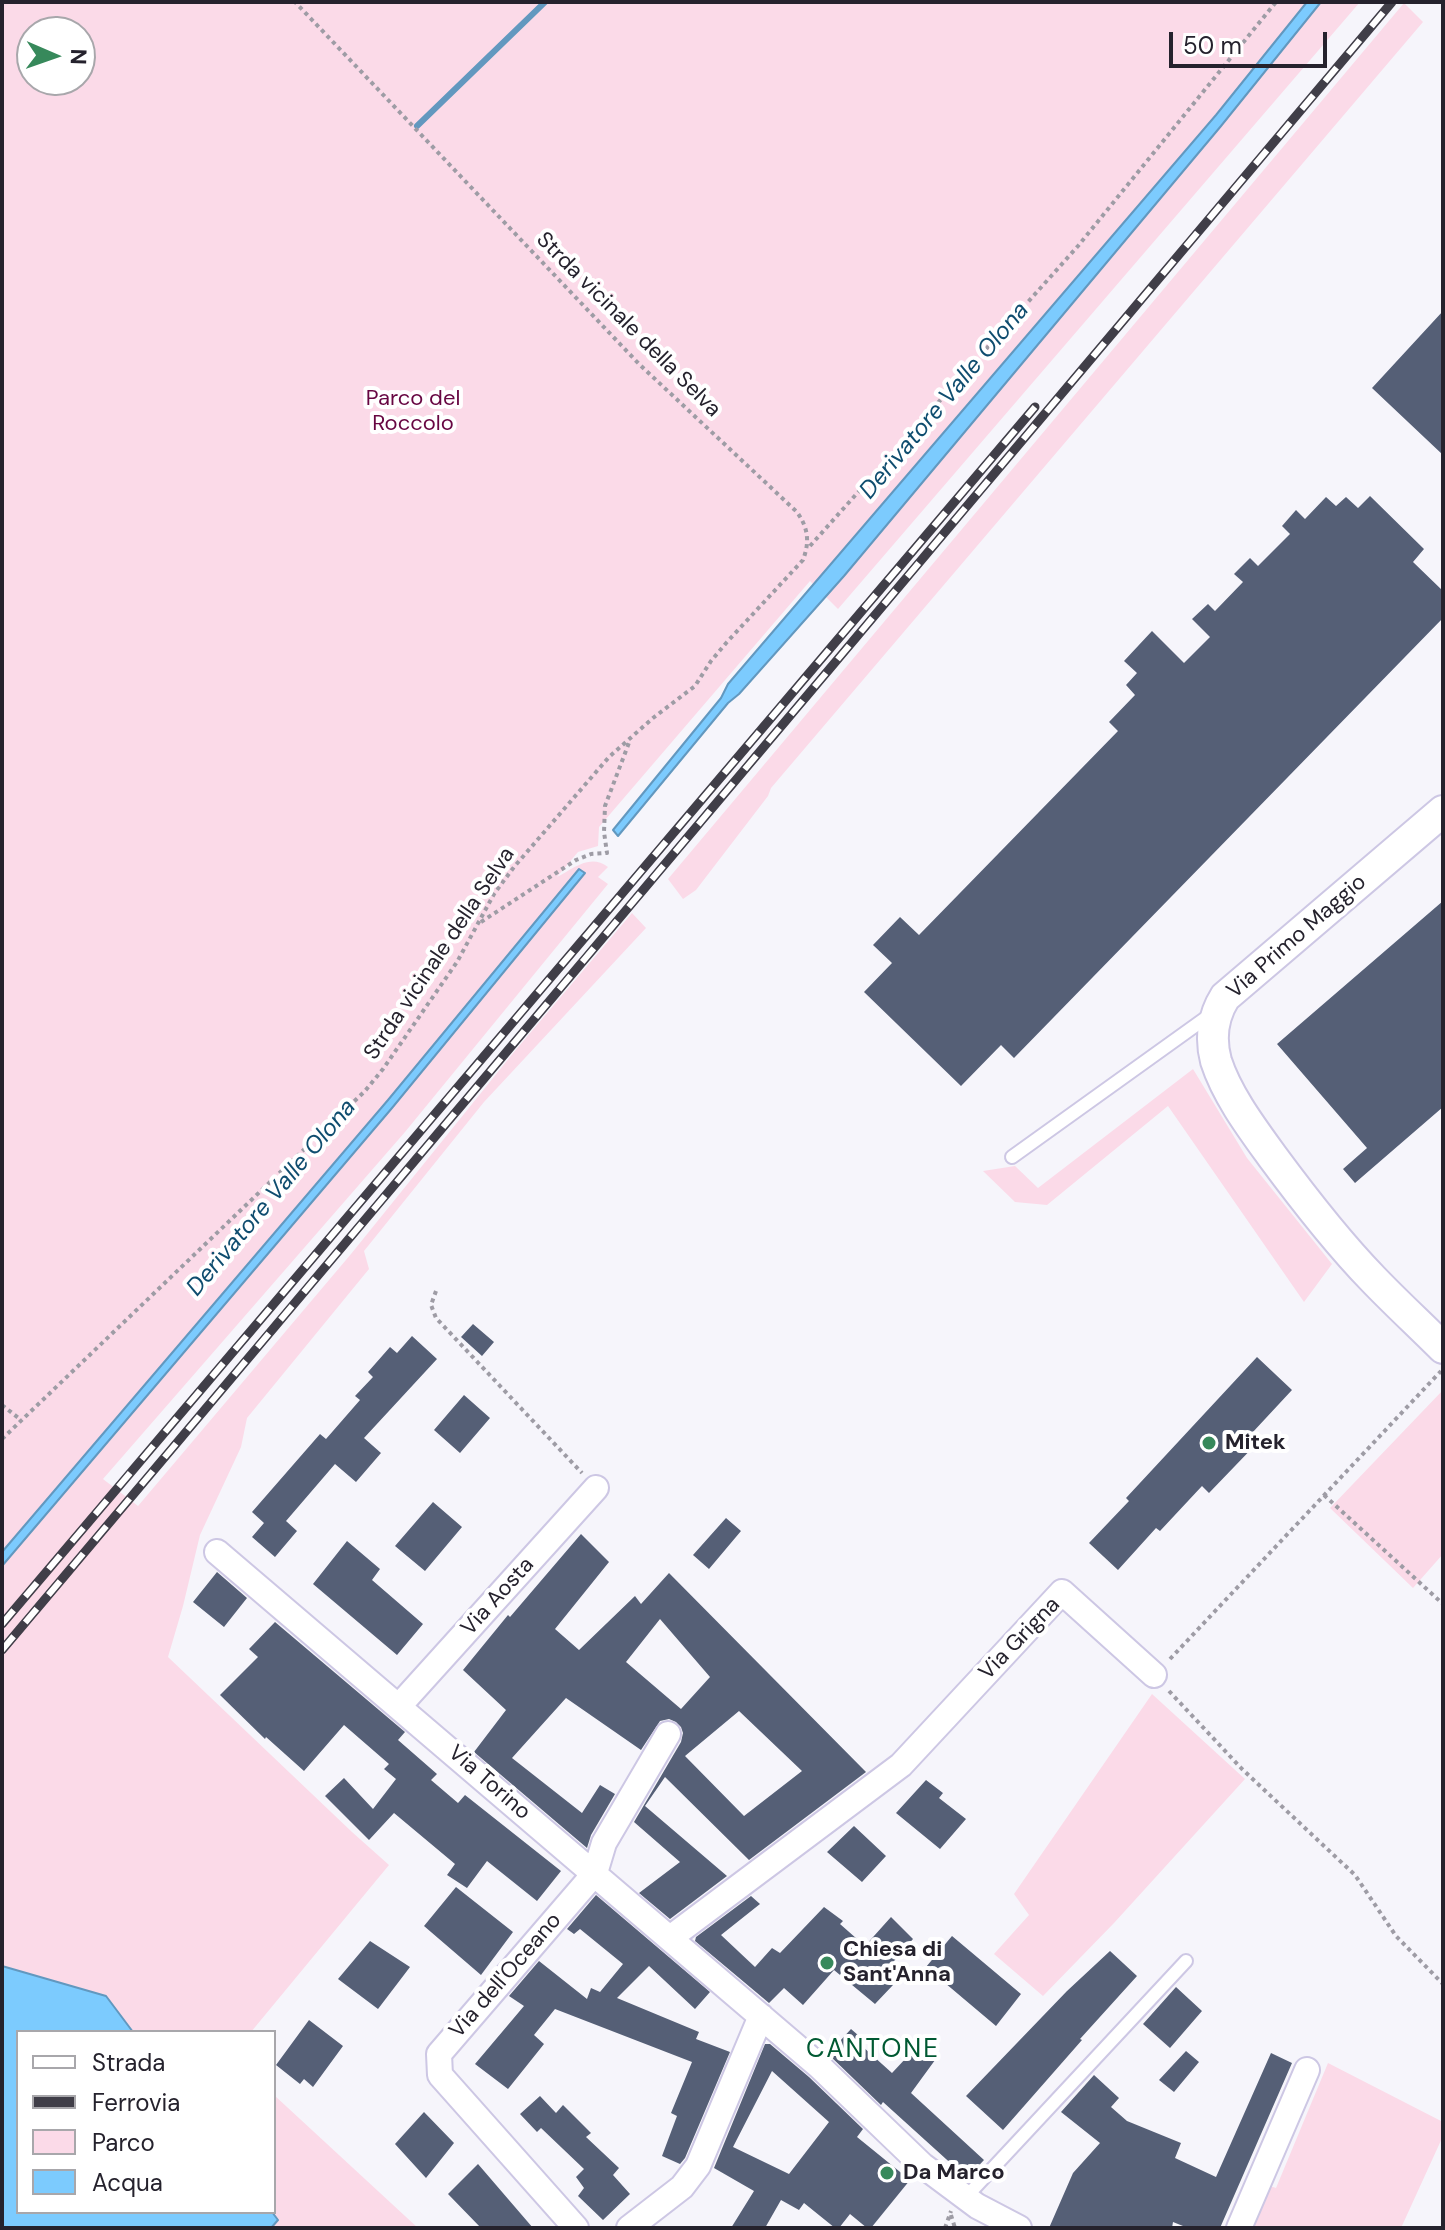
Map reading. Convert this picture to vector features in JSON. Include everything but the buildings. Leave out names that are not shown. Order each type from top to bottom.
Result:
[{"type":"street","name":"Via Primo Maggio","points":[[1443,811],[1225,997],[1216,1011],[1213,1035],[1215,1058],[1224,1081],[1254,1131],[1299,1192],[1372,1278],[1443,1348]]},
{"type":"street","name":"Via Aosta","points":[[399,1706],[596,1488]]},
{"type":"street","name":"Via Torino","points":[[217,1552],[819,2066],[922,2165],[958,2205],[1019,2228]]},
{"type":"street","name":"Via Grigna","points":[[670,1938],[901,1765],[1062,1592],[1154,1675]]},
{"type":"street","points":[[595,1873],[604,1843],[668,1734]]},
{"type":"street","name":"Via dell'Oceano","points":[[576,2228],[440,2075],[439,2054],[595,1873]]},
{"type":"street","points":[[629,2228],[682,2187],[698,2166],[761,2016]]},
{"type":"street","points":[[1239,2228],[1307,2070]]},
{"type":"lane","points":[[1012,1157],[1216,1011]]},
{"type":"lane","points":[[958,2205],[1186,1961]]},
{"type":"path","name":"Strda vicinale della Selva","points":[[2,1439],[365,1091],[457,962],[494,894],[514,867],[609,757],[695,686],[727,642],[803,560],[808,548],[808,535],[797,512],[639,364],[295,2]]},
{"type":"path","points":[[808,548],[1078,246],[1276,2]]},
{"type":"path","points":[[479,923],[576,860],[591,854],[607,853],[605,806],[631,737]]},
{"type":"path","points":[[436,1291],[431,1305],[436,1318],[596,1488]]},
{"type":"path","points":[[1443,1370],[1154,1675],[1242,1769],[1355,1875],[1396,1936],[1443,1984]]},
{"type":"path","points":[[2,1405],[21,1420]]},
{"type":"path","points":[[1324,1495],[1443,1604]]},
{"type":"path","points":[[955,2228],[958,2205]]},
{"type":"green space","name":"Parco del Roccolo","points":[[2,2],[1360,2],[838,609],[810,581],[599,827],[598,846],[578,852],[557,877],[582,864],[595,862],[608,867],[598,877],[608,884],[405,1132],[103,1479],[138,1506],[632,913],[646,928],[484,1102],[364,1251],[369,1269],[247,1418],[241,1447],[200,1535],[168,1657],[389,1865],[253,2030],[16,2030],[16,2214],[276,2214],[276,2097],[418,2228],[2,2228]]},
{"type":"green space","points":[[1404,3],[1423,22],[771,788],[696,890],[683,899],[668,879]]},
{"type":"green space","points":[[1193,1069],[1247,1158],[1332,1264],[1304,1302],[1168,1106],[1047,1205],[1015,1202],[983,1171],[1015,1166],[1038,1188]]},
{"type":"green space","points":[[1443,1390],[1443,1554],[1413,1588],[1330,1508]]},
{"type":"green space","points":[[1152,1694],[1245,1779],[1043,1996],[994,1954],[1029,1915],[1014,1894]]},
{"type":"green space","points":[[1328,2063],[1443,2122],[1443,2136],[1401,2228],[1247,2228],[1267,2185],[1276,2188]]},
{"type":"water","points":[[1307,2],[1321,2],[844,576],[728,703],[618,836],[613,830],[721,698],[728,684],[1216,115]]},
{"type":"water","points":[[579,869],[585,873],[392,1108],[2,1566],[2,1552],[388,1100]]},
{"type":"water","points":[[2,1966],[106,1996],[132,2030],[16,2030],[16,2214],[274,2214],[278,2220],[271,2228],[2,2228]]},
{"type":"waterway","points":[[417,126],[545,2]]},
{"type":"railway","points":[[2,1650],[1392,2]]},
{"type":"railway","points":[[2,1624],[1035,407]]},
{"type":"place","name":"Mitek","points":[[1209,1443]]},
{"type":"place","name":"Chiesa di Sant'Anna","points":[[827,1963]]},
{"type":"place","name":"Da Marco","points":[[887,2173]]},
{"type":"district","name":"CANTONE","points":[[873,2050]]},
{"type":"water label","name":"Derivatore Valle Olona","points":[[945,401]]},
{"type":"water label","name":"Derivatore Valle Olona","points":[[272,1198]]}]
